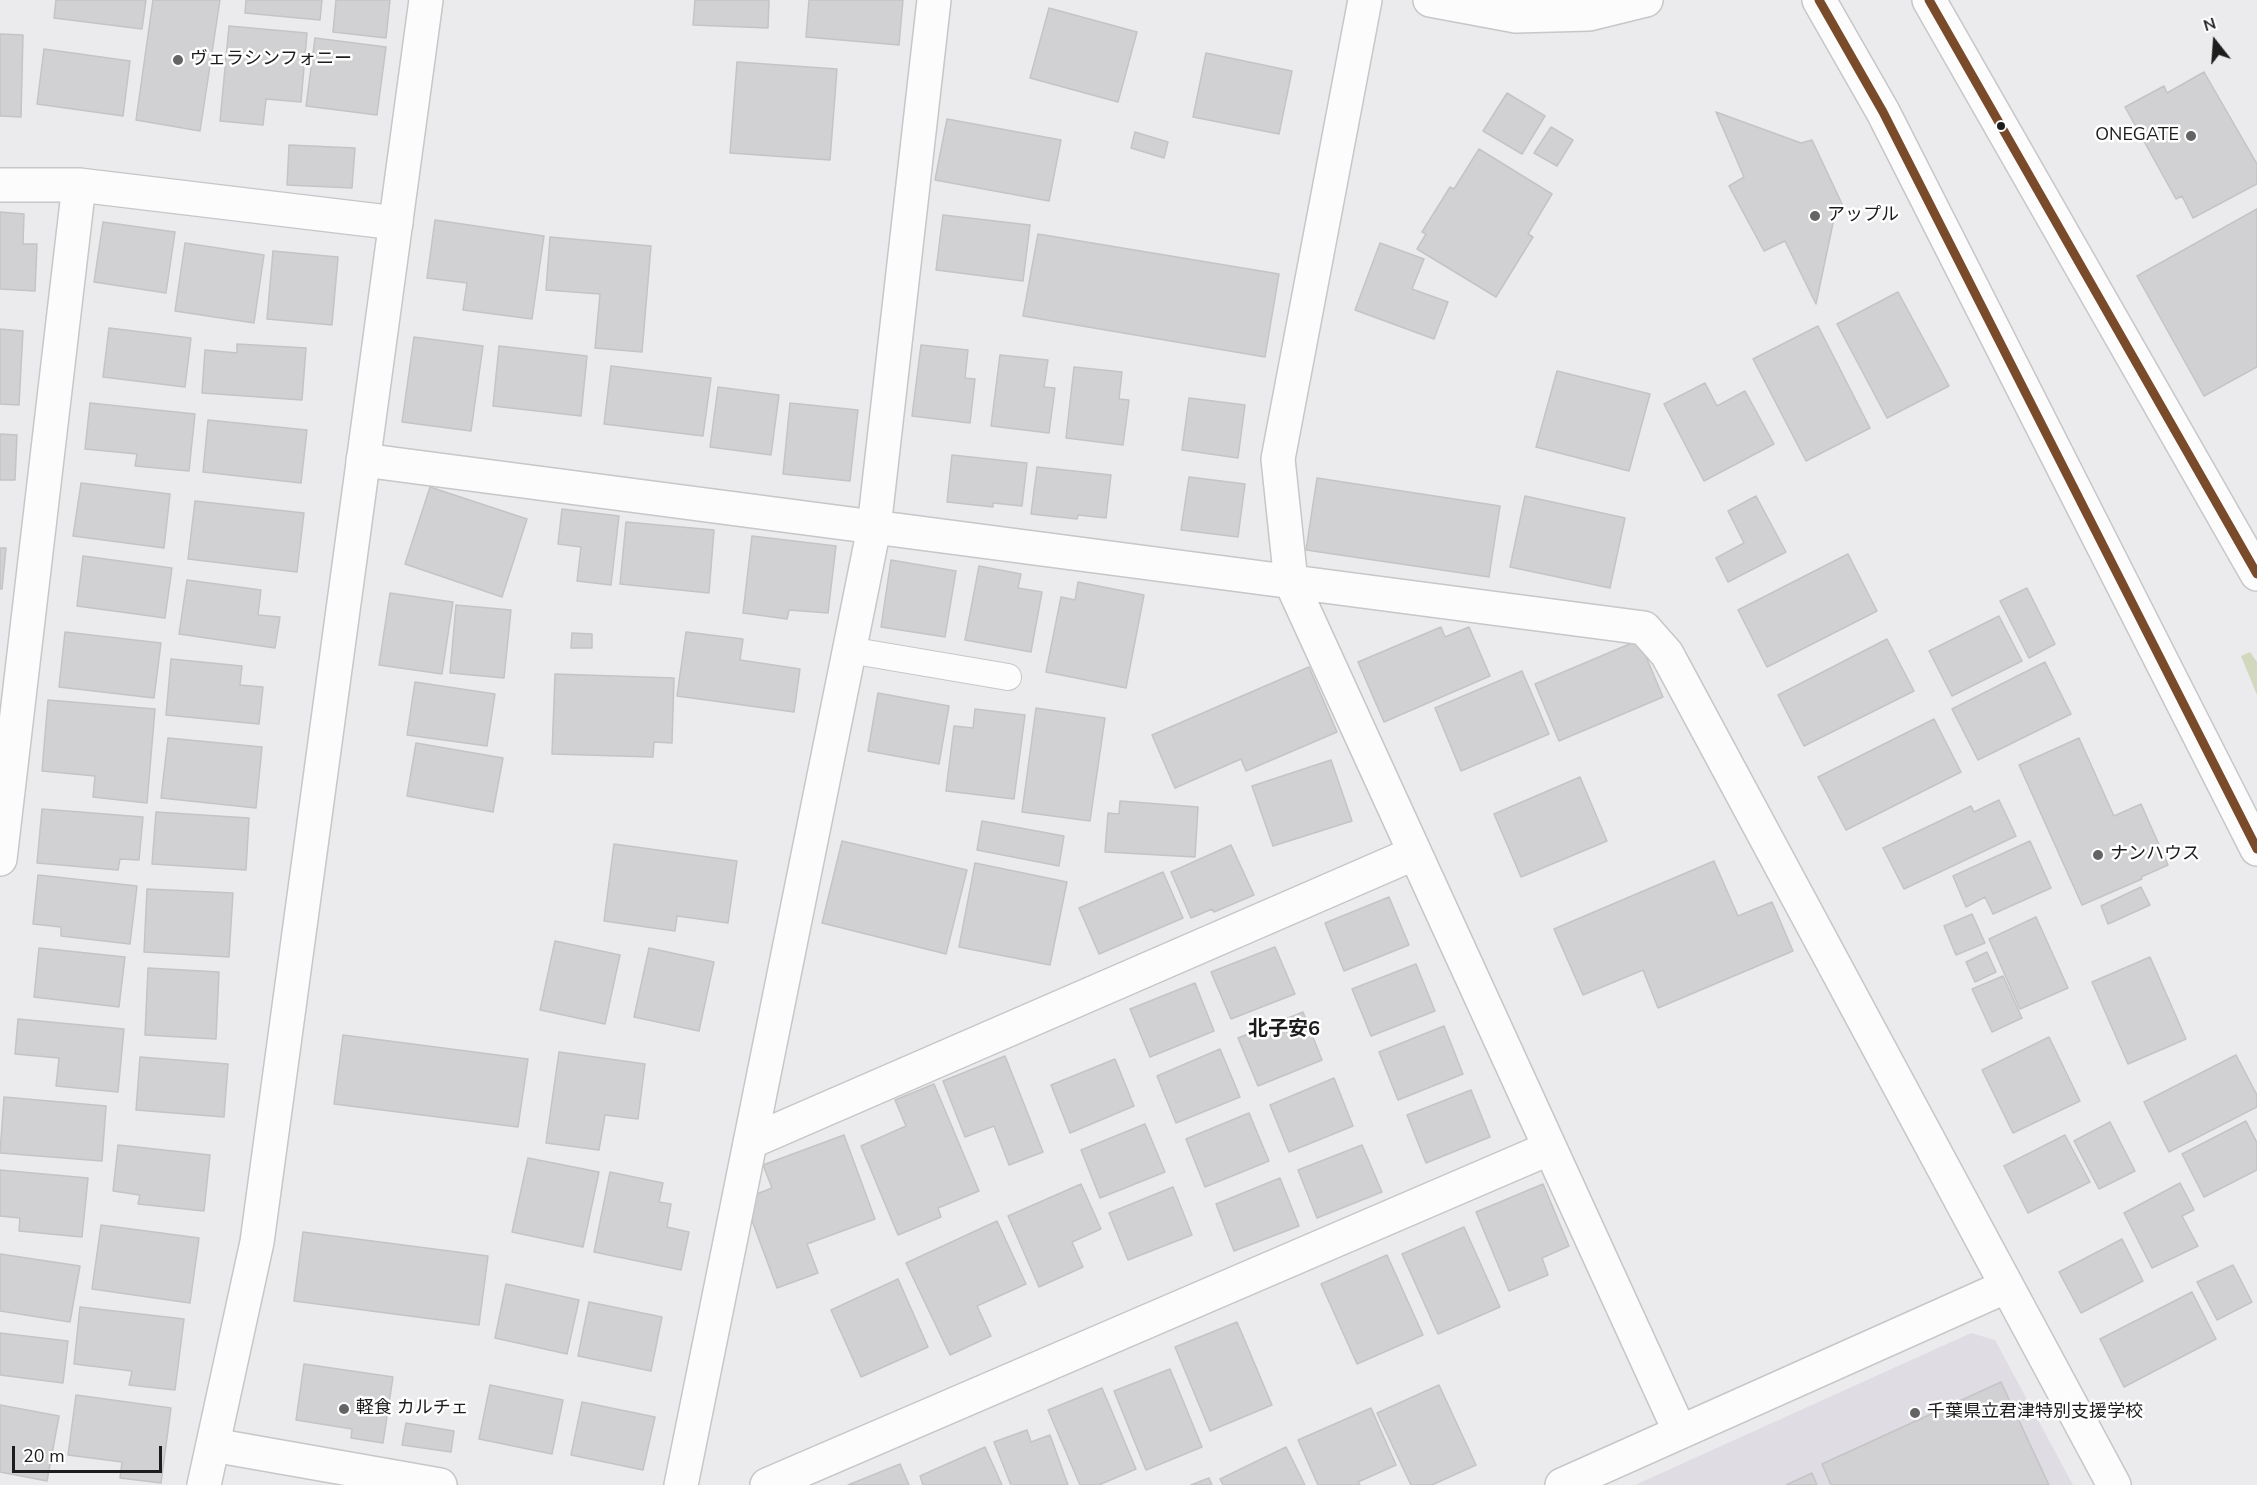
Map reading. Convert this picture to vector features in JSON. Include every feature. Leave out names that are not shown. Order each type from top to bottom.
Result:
[{"type":"main road","points":[[204,1485],[257,1242],[426,0]]},
{"type":"main road","points":[[681,1485],[874,528],[934,0]]},
{"type":"main road","points":[[1365,0],[1278,459],[1291,582],[1680,1432]]},
{"type":"main road","points":[[1430,0],[1516,16],[1589,14],[1646,0]]},
{"type":"main road","points":[[1819,0],[1883,112],[2257,849]]},
{"type":"main road","points":[[1929,0],[2257,574]]},
{"type":"main road","points":[[0,185],[79,185],[396,223]]},
{"type":"main road","points":[[0,859],[79,185]]},
{"type":"main road","points":[[363,460],[1644,628],[1667,654],[2114,1485]]},
{"type":"main road","points":[[750,1142],[1415,853]]},
{"type":"main road","points":[[767,1485],[1550,1148]]},
{"type":"main road","points":[[1562,1485],[2007,1286]]},
{"type":"main road","points":[[213,1445],[440,1485]]},
{"type":"lane","points":[[849,650],[1008,677]]},
{"type":"shaded area","name":"千葉県立君津特別支援学校","points":[[1971,1333],[1995,1340],[2073,1485],[1635,1485]]},
{"type":"green space","points":[[2250,652],[2257,662],[2257,695],[2241,656]]},
{"type":"building","points":[[56,0],[146,0],[142,29],[54,18]]},
{"type":"building","name":"ヴェラシンフォニー","points":[[153,0],[220,0],[200,131],[136,120]]},
{"type":"building","points":[[246,0],[322,0],[320,20],[245,13]]},
{"type":"building","points":[[336,0],[390,0],[386,38],[333,32]]},
{"type":"building","points":[[695,0],[769,0],[768,28],[693,25]]},
{"type":"building","points":[[809,0],[903,0],[899,45],[806,37]]},
{"type":"building","points":[[1049,8],[1137,32],[1118,102],[1030,78]]},
{"type":"building","points":[[229,26],[307,33],[301,102],[266,99],[263,125],[220,121]]},
{"type":"building","points":[[0,34],[23,35],[21,117],[0,116]]},
{"type":"building","points":[[315,38],[386,47],[377,115],[306,106]]},
{"type":"building","points":[[44,49],[130,61],[123,116],[37,104]]},
{"type":"building","points":[[1206,53],[1292,71],[1279,134],[1193,117]]},
{"type":"building","points":[[737,62],[837,69],[830,160],[730,153]]},
{"type":"building","name":"ONEGATE","points":[[2204,72],[2257,164],[2257,184],[2193,218],[2182,196],[2176,199],[2125,107],[2164,86],[2167,93]]},
{"type":"building","points":[[1507,93],[1545,116],[1522,154],[1483,131]]},
{"type":"building","points":[[1716,112],[1801,143],[1812,140],[1843,206],[1836,209],[1816,304],[1785,241],[1764,251],[1729,186],[1744,177]]},
{"type":"building","points":[[947,119],[1061,140],[1049,201],[935,180]]},
{"type":"building","points":[[1551,127],[1573,140],[1557,166],[1534,153]]},
{"type":"building","points":[[1135,132],[1168,142],[1164,158],[1131,148]]},
{"type":"building","points":[[289,145],[355,148],[352,188],[287,185]]},
{"type":"building","points":[[1479,149],[1552,194],[1528,234],[1533,237],[1496,297],[1417,249],[1426,234],[1422,232],[1450,187],[1454,189]]},
{"type":"building","points":[[2257,209],[2257,367],[2204,396],[2137,276]]},
{"type":"building","points":[[0,212],[24,214],[23,244],[37,244],[35,291],[0,289]]},
{"type":"building","points":[[943,215],[1030,225],[1023,281],[936,270]]},
{"type":"building","points":[[435,220],[544,236],[532,319],[463,310],[467,283],[427,278]]},
{"type":"building","points":[[103,222],[175,232],[166,293],[94,282]]},
{"type":"building","points":[[1038,234],[1279,274],[1265,357],[1023,316]]},
{"type":"building","points":[[550,237],[651,246],[642,352],[595,348],[600,294],[546,290]]},
{"type":"building","points":[[185,243],[264,255],[254,323],[175,311]]},
{"type":"building","points":[[1380,243],[1424,259],[1412,289],[1448,302],[1434,339],[1355,310]]},
{"type":"building","points":[[273,251],[338,257],[332,325],[267,319]]},
{"type":"building","points":[[1898,292],[1949,386],[1887,418],[1837,324]]},
{"type":"building","points":[[1818,326],[1870,428],[1806,461],[1753,359]]},
{"type":"building","points":[[109,328],[191,338],[185,387],[103,377]]},
{"type":"building","points":[[0,329],[23,331],[19,405],[0,404]]},
{"type":"building","points":[[414,337],[483,346],[471,431],[402,422]]},
{"type":"building","points":[[237,344],[306,348],[302,400],[202,393],[205,350],[237,353]]},
{"type":"building","points":[[921,345],[968,350],[965,378],[975,379],[970,423],[912,416]]},
{"type":"building","points":[[499,346],[587,356],[581,416],[493,406]]},
{"type":"building","points":[[1000,355],[1048,360],[1044,387],[1055,388],[1049,433],[991,426]]},
{"type":"building","points":[[611,366],[711,378],[703,436],[604,424]]},
{"type":"building","points":[[1074,367],[1122,372],[1119,399],[1129,400],[1123,445],[1066,438]]},
{"type":"building","points":[[1557,371],[1650,394],[1629,471],[1536,447]]},
{"type":"building","points":[[1705,383],[1717,406],[1745,391],[1774,444],[1704,481],[1664,404]]},
{"type":"building","points":[[718,387],[779,395],[771,455],[710,447]]},
{"type":"building","points":[[1189,398],[1245,405],[1238,458],[1182,450]]},
{"type":"building","points":[[90,403],[195,414],[189,471],[135,466],[137,454],[85,449]]},
{"type":"building","points":[[790,403],[858,410],[850,481],[783,474]]},
{"type":"building","points":[[208,420],[307,430],[301,483],[203,472]]},
{"type":"building","points":[[0,434],[17,435],[15,480],[0,480]]},
{"type":"building","points":[[952,455],[1027,463],[1022,506],[993,503],[993,507],[947,502]]},
{"type":"building","points":[[1037,467],[1111,475],[1106,518],[1078,515],[1077,519],[1031,514]]},
{"type":"building","points":[[1189,477],[1245,484],[1238,537],[1181,530]]},
{"type":"building","points":[[1317,478],[1500,506],[1489,577],[1306,550]]},
{"type":"building","points":[[81,483],[170,494],[164,548],[73,536]]},
{"type":"building","points":[[430,487],[527,519],[502,597],[405,564]]},
{"type":"building","points":[[1525,496],[1625,518],[1610,588],[1510,567]]},
{"type":"building","points":[[1756,496],[1786,552],[1728,582],[1716,558],[1744,543],[1728,511]]},
{"type":"building","points":[[195,501],[304,513],[297,572],[188,559]]},
{"type":"building","points":[[562,509],[619,516],[611,585],[577,581],[581,547],[558,544]]},
{"type":"building","points":[[626,522],[714,530],[709,593],[620,584]]},
{"type":"building","points":[[752,536],[836,546],[828,613],[789,610],[787,619],[743,613]]},
{"type":"building","points":[[0,548],[6,548],[2,589],[0,589]]},
{"type":"building","points":[[1848,554],[1877,611],[1767,667],[1738,610]]},
{"type":"building","points":[[83,556],[172,568],[165,618],[77,606]]},
{"type":"building","points":[[891,560],[956,571],[945,637],[881,627]]},
{"type":"building","points":[[979,566],[1021,574],[1018,588],[1042,592],[1031,652],[965,640]]},
{"type":"building","points":[[187,580],[261,590],[258,615],[280,617],[275,648],[179,634]]},
{"type":"building","points":[[1078,582],[1144,595],[1126,688],[1046,672],[1061,597],[1075,600]]},
{"type":"building","points":[[2027,588],[2055,644],[2029,658],[2000,601]]},
{"type":"building","points":[[390,593],[453,602],[442,674],[379,665]]},
{"type":"building","points":[[456,605],[511,610],[504,678],[450,673]]},
{"type":"building","points":[[1999,616],[2022,661],[1952,696],[1929,651]]},
{"type":"building","points":[[1441,627],[1445,637],[1469,627],[1490,676],[1384,722],[1358,662]]},
{"type":"building","points":[[65,632],[161,643],[154,698],[59,687]]},
{"type":"building","points":[[686,632],[743,639],[740,660],[800,669],[794,712],[677,696]]},
{"type":"building","points":[[572,633],[592,634],[592,648],[571,648]]},
{"type":"building","points":[[1887,639],[1914,691],[1804,746],[1778,695]]},
{"type":"building","points":[[1639,640],[1663,697],[1559,741],[1535,684]]},
{"type":"building","points":[[171,659],[242,666],[240,685],[263,687],[259,724],[166,715]]},
{"type":"building","points":[[2045,662],[2071,714],[1978,760],[1952,709]]},
{"type":"building","points":[[1309,667],[1337,732],[1246,771],[1241,759],[1175,788],[1152,735]]},
{"type":"building","points":[[1522,671],[1549,734],[1461,771],[1435,708]]},
{"type":"building","points":[[555,674],[674,678],[672,743],[654,742],[653,757],[552,754]]},
{"type":"building","points":[[415,682],[495,694],[487,746],[407,735]]},
{"type":"building","points":[[878,693],[949,706],[939,764],[868,751]]},
{"type":"building","points":[[48,700],[155,709],[147,803],[93,797],[95,776],[42,771]]},
{"type":"building","points":[[1036,708],[1105,718],[1090,821],[1022,812]]},
{"type":"building","points":[[975,709],[1025,715],[1014,799],[946,791],[954,726],[973,728]]},
{"type":"building","points":[[1934,719],[1961,772],[1846,830],[1818,777]]},
{"type":"building","points":[[168,738],[262,747],[256,808],[161,798]]},
{"type":"building","points":[[2079,738],[2114,816],[2141,804],[2168,865],[2082,905],[2019,765]]},
{"type":"building","points":[[416,743],[503,758],[493,812],[407,796]]},
{"type":"building","points":[[1331,760],[1352,821],[1273,846],[1252,786]]},
{"type":"building","points":[[1580,777],[1607,841],[1521,877],[1494,814]]},
{"type":"building","points":[[1999,800],[2016,836],[1904,889],[1883,848],[1971,806],[1974,812]]},
{"type":"building","points":[[1120,801],[1198,807],[1195,857],[1105,852],[1108,813],[1119,814]]},
{"type":"building","points":[[42,809],[143,817],[139,860],[120,859],[118,870],[37,863]]},
{"type":"building","points":[[156,812],[249,818],[246,870],[152,864]]},
{"type":"building","points":[[982,821],[1064,836],[1059,866],[977,850]]},
{"type":"building","points":[[842,841],[967,870],[946,954],[822,923]]},
{"type":"building","points":[[2030,841],[2051,888],[1993,914],[1985,897],[1966,907],[1953,876]]},
{"type":"building","points":[[614,844],[737,861],[728,923],[677,916],[675,931],[604,921]]},
{"type":"building","points":[[1231,845],[1254,895],[1214,912],[1212,909],[1191,918],[1171,872]]},
{"type":"building","points":[[1714,861],[1738,916],[1772,902],[1793,951],[1658,1008],[1643,970],[1583,995],[1554,929]]},
{"type":"building","points":[[975,863],[1067,882],[1050,965],[959,947]]},
{"type":"building","points":[[1163,872],[1183,918],[1099,954],[1079,908]]},
{"type":"building","points":[[38,875],[137,886],[130,944],[61,936],[61,927],[33,924]]},
{"type":"building","points":[[2141,887],[2150,905],[2108,924],[2101,906]]},
{"type":"building","points":[[147,889],[233,893],[229,957],[144,952]]},
{"type":"building","points":[[1389,897],[1409,945],[1344,971],[1325,923]]},
{"type":"building","points":[[1972,914],[1985,943],[1956,955],[1944,926]]},
{"type":"building","points":[[2036,917],[2068,988],[2020,1009],[1989,939]]},
{"type":"building","points":[[555,941],[620,955],[605,1024],[540,1010]]},
{"type":"building","points":[[1275,947],[1295,994],[1231,1019],[1211,972]]},
{"type":"building","points":[[39,948],[125,957],[119,1007],[34,997]]},
{"type":"building","points":[[649,948],[714,962],[699,1031],[634,1017]]},
{"type":"building","points":[[1987,952],[1996,972],[1975,982],[1966,962]]},
{"type":"building","points":[[2150,957],[2186,1039],[2128,1064],[2092,982]]},
{"type":"building","points":[[1416,964],[1435,1011],[1371,1036],[1352,989]]},
{"type":"building","points":[[148,968],[219,972],[216,1039],[145,1035]]},
{"type":"building","points":[[2003,976],[2022,1018],[1992,1032],[1972,989]]},
{"type":"building","points":[[1195,983],[1214,1031],[1150,1057],[1130,1009]]},
{"type":"building","points":[[1303,1012],[1322,1060],[1258,1086],[1238,1038]]},
{"type":"building","points":[[18,1019],[124,1029],[118,1092],[56,1086],[59,1058],[15,1054]]},
{"type":"building","points":[[1444,1026],[1463,1074],[1398,1100],[1379,1052]]},
{"type":"building","points":[[343,1035],[528,1059],[518,1127],[334,1104]]},
{"type":"building","points":[[2049,1037],[2080,1101],[2013,1133],[1982,1070]]},
{"type":"building","points":[[1220,1049],[1240,1097],[1176,1123],[1157,1076]]},
{"type":"building","points":[[559,1052],[645,1064],[638,1119],[605,1115],[599,1150],[546,1143]]},
{"type":"building","points":[[2236,1055],[2257,1095],[2257,1107],[2169,1152],[2144,1102]]},
{"type":"building","points":[[1005,1056],[1043,1152],[1009,1165],[994,1126],[965,1137],[943,1081]]},
{"type":"building","points":[[140,1057],[228,1064],[224,1117],[136,1110]]},
{"type":"building","points":[[1115,1059],[1134,1106],[1070,1133],[1051,1085]]},
{"type":"building","points":[[1334,1078],[1353,1126],[1289,1152],[1270,1105]]},
{"type":"building","points":[[934,1084],[979,1191],[938,1208],[941,1217],[898,1235],[861,1146],[906,1126],[895,1100]]},
{"type":"building","points":[[1471,1090],[1490,1137],[1426,1163],[1407,1115]]},
{"type":"building","points":[[4,1097],[106,1106],[102,1161],[0,1153]]},
{"type":"building","points":[[1249,1113],[1269,1161],[1205,1187],[1186,1139]]},
{"type":"building","points":[[2246,1121],[2257,1143],[2257,1170],[2204,1197],[2182,1154]]},
{"type":"building","points":[[2110,1122],[2135,1171],[2099,1189],[2074,1141]]},
{"type":"building","points":[[1145,1124],[1165,1172],[1100,1198],[1081,1150]]},
{"type":"building","points":[[844,1135],[875,1219],[807,1244],[818,1273],[777,1288],[744,1199],[772,1188],[763,1165]]},
{"type":"building","points":[[2065,1135],[2090,1182],[2028,1213],[2004,1166]]},
{"type":"building","points":[[118,1145],[210,1155],[204,1211],[138,1204],[140,1195],[113,1191]]},
{"type":"building","points":[[1362,1145],[1382,1192],[1317,1218],[1298,1170]]},
{"type":"building","points":[[528,1158],[599,1172],[583,1247],[512,1232]]},
{"type":"building","points":[[0,1170],[88,1178],[82,1237],[19,1231],[20,1218],[0,1216]]},
{"type":"building","points":[[610,1172],[663,1183],[659,1202],[671,1204],[667,1227],[689,1232],[681,1270],[594,1252]]},
{"type":"building","points":[[1280,1178],[1299,1226],[1234,1251],[1216,1204]]},
{"type":"building","points":[[2180,1183],[2194,1210],[2182,1216],[2198,1246],[2152,1268],[2124,1213]]},
{"type":"building","points":[[1081,1184],[1101,1229],[1072,1242],[1083,1267],[1039,1287],[1008,1216]]},
{"type":"building","points":[[1543,1184],[1569,1246],[1542,1258],[1548,1275],[1509,1291],[1476,1212]]},
{"type":"building","points":[[1173,1187],[1192,1235],[1128,1260],[1109,1213]]},
{"type":"building","points":[[997,1221],[1026,1284],[977,1306],[991,1336],[950,1355],[906,1263]]},
{"type":"building","points":[[101,1225],[199,1238],[190,1303],[92,1289]]},
{"type":"building","points":[[1464,1227],[1500,1307],[1438,1334],[1402,1254]]},
{"type":"building","points":[[303,1232],[488,1256],[479,1325],[294,1301]]},
{"type":"building","points":[[2122,1239],[2143,1281],[2081,1313],[2059,1272]]},
{"type":"building","points":[[0,1254],[80,1266],[70,1322],[0,1311]]},
{"type":"building","points":[[1387,1255],[1423,1335],[1357,1364],[1321,1284]]},
{"type":"building","points":[[2233,1265],[2252,1302],[2217,1320],[2197,1282]]},
{"type":"building","points":[[898,1279],[928,1347],[861,1377],[831,1310]]},
{"type":"building","points":[[506,1284],[579,1300],[567,1354],[495,1338]]},
{"type":"building","points":[[2192,1292],[2216,1339],[2124,1387],[2100,1339]]},
{"type":"building","points":[[589,1302],[662,1317],[651,1371],[578,1356]]},
{"type":"building","points":[[80,1307],[184,1319],[175,1390],[129,1385],[132,1371],[74,1364]]},
{"type":"building","points":[[1237,1322],[1272,1405],[1210,1431],[1175,1347]]},
{"type":"building","points":[[0,1333],[68,1341],[63,1383],[0,1375]]},
{"type":"building","points":[[304,1364],[393,1377],[383,1443],[351,1438],[352,1429],[296,1420]]},
{"type":"building","points":[[1170,1369],[1202,1447],[1146,1470],[1114,1391]]},
{"type":"building","points":[[2001,1382],[2049,1485],[1831,1485],[1822,1464]]},
{"type":"building","points":[[490,1385],[563,1400],[552,1454],[479,1439]]},
{"type":"building","points":[[1439,1385],[1476,1465],[1432,1485],[1411,1485],[1377,1413]]},
{"type":"building","points":[[1102,1388],[1136,1469],[1099,1485],[1080,1485],[1048,1410]]},
{"type":"building","points":[[76,1395],[171,1408],[161,1483],[120,1478],[122,1462],[68,1455]]},
{"type":"building","points":[[582,1402],[655,1417],[643,1470],[571,1455]]},
{"type":"building","points":[[0,1405],[59,1416],[47,1481],[0,1472]]},
{"type":"building","points":[[1371,1408],[1396,1465],[1358,1482],[1360,1485],[1318,1485],[1298,1440]]},
{"type":"building","points":[[406,1423],[454,1431],[451,1452],[402,1445]]},
{"type":"building","points":[[1027,1430],[1031,1442],[1050,1435],[1068,1485],[1011,1485],[994,1442]]},
{"type":"building","points":[[985,1447],[1002,1485],[923,1485],[920,1476]]},
{"type":"building","points":[[1286,1447],[1305,1485],[1223,1485],[1220,1479]]},
{"type":"building","points":[[900,1464],[909,1485],[848,1485]]},
{"type":"building","points":[[1812,1473],[1817,1485],[1786,1485]]},
{"type":"building","points":[[1209,1478],[1212,1485],[1191,1485]]},
{"type":"transit line","points":[[1819,0],[1883,112],[2257,849]]},
{"type":"transit line","points":[[1929,0],[2257,574]]},
{"type":"place","name":"ヴェラシンフォニー","points":[[178,60]]},
{"type":"place","name":"ONEGATE","points":[[2191,136]]},
{"type":"place","name":"アップル","points":[[1815,216]]},
{"type":"place","name":"ナンハウス","points":[[2098,855]]},
{"type":"place","name":"軽食 カルチェ","points":[[344,1409]]},
{"type":"place","name":"千葉県立君津特別支援学校","points":[[1915,1413]]},
{"type":"district","name":"北子安6","points":[[1284,1030]]}]
